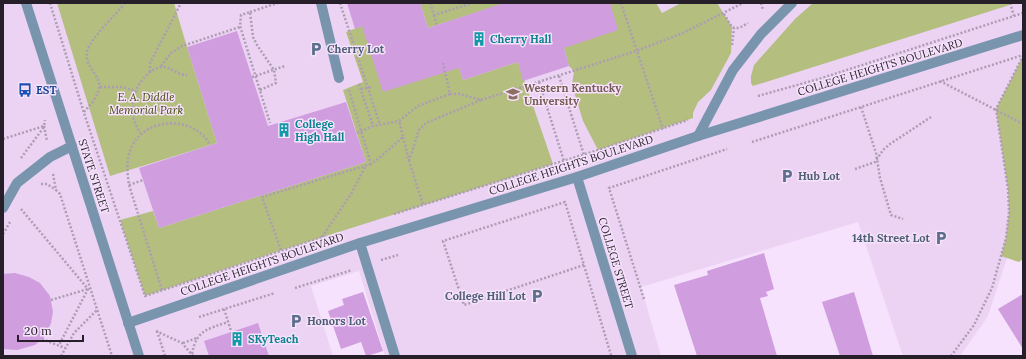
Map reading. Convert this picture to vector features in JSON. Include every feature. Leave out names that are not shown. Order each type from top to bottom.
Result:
[{"type":"street","name":"STATE STREET","points":[[26,3],[139,356]]},
{"type":"street","points":[[321,3],[339,78]]},
{"type":"street","points":[[698,136],[733,70],[761,34],[792,3]]},
{"type":"street","name":"COLLEGE HEIGHTS BOULEVARD","points":[[128,323],[360,243],[577,177],[698,136],[1023,35]]},
{"type":"street","points":[[3,208],[17,182],[50,157],[72,146]]},
{"type":"street","name":"COLLEGE STREET","points":[[577,177],[631,356]]},
{"type":"street","points":[[360,243],[395,356]]},
{"type":"path","points":[[50,3],[144,296],[329,235]]},
{"type":"path","points":[[84,112],[96,96],[100,87],[87,60],[87,52],[91,43],[125,3]]},
{"type":"path","points":[[150,72],[150,63],[181,3]]},
{"type":"path","points":[[270,123],[240,27],[241,15],[278,3]]},
{"type":"path","points":[[340,3],[370,87],[380,125]]},
{"type":"path","points":[[430,3],[437,25]]},
{"type":"path","points":[[434,15],[472,3]]},
{"type":"path","points":[[621,3],[663,129]]},
{"type":"path","points":[[761,3],[763,13]]},
{"type":"path","points":[[1010,3],[1014,16]]},
{"type":"path","points":[[409,161],[419,130],[426,123],[481,100],[636,51],[724,14],[741,4]]},
{"type":"path","points":[[250,12],[253,38],[274,70],[276,83],[260,90]]},
{"type":"path","points":[[724,14],[732,27],[735,28],[741,28],[752,21]]},
{"type":"path","points":[[758,96],[1023,14]]},
{"type":"path","points":[[141,134],[133,116],[133,103],[136,91],[143,79],[150,72],[162,66],[171,53],[182,46],[240,27]]},
{"type":"path","points":[[752,142],[940,81],[1023,56]]},
{"type":"path","points":[[951,356],[974,325],[992,288],[1006,238],[1009,212],[1008,189],[996,109],[1023,56]]},
{"type":"path","points":[[443,63],[450,94]]},
{"type":"path","points":[[162,66],[167,67],[179,75],[187,75]]},
{"type":"path","points":[[252,77],[285,66]]},
{"type":"path","points":[[559,76],[584,155]]},
{"type":"path","points":[[940,81],[1023,124]]},
{"type":"path","points":[[539,82],[564,161]]},
{"type":"path","points":[[359,84],[373,126]]},
{"type":"path","points":[[100,87],[122,87],[136,91]]},
{"type":"path","points":[[349,87],[360,131],[371,164]]},
{"type":"path","points":[[361,89],[370,87]]},
{"type":"path","points":[[356,133],[373,126],[399,121],[418,106],[450,94],[459,94],[481,100]]},
{"type":"path","points":[[861,107],[878,159],[880,178],[891,215],[903,219]]},
{"type":"path","points":[[855,169],[875,162],[883,150],[890,144],[931,116]]},
{"type":"path","points":[[45,117],[44,126],[56,190],[60,194],[112,356]]},
{"type":"path","points":[[387,216],[584,155],[694,118]]},
{"type":"path","points":[[399,121],[409,161],[423,204]]},
{"type":"path","points":[[162,290],[129,185],[127,172],[128,159],[132,146],[141,134],[150,128],[160,124],[180,123],[200,132],[207,138],[210,145]]},
{"type":"path","points":[[3,138],[44,126]]},
{"type":"path","points":[[19,160],[44,126]]},
{"type":"path","points":[[281,250],[262,197],[371,164],[403,137]]},
{"type":"path","points":[[644,299],[609,188],[727,149]]},
{"type":"path","points":[[321,237],[351,194],[366,165]]},
{"type":"path","points":[[129,185],[143,180]]},
{"type":"path","points":[[584,265],[464,305],[443,241],[565,202],[584,265],[611,355]]},
{"type":"path","points":[[18,206],[89,288]]},
{"type":"path","points":[[295,288],[398,255]]},
{"type":"path","points":[[51,300],[89,288]]},
{"type":"path","points":[[60,345],[89,288]]},
{"type":"path","points":[[194,319],[275,293]]},
{"type":"path","points":[[61,356],[74,332],[98,310]]},
{"type":"path","points":[[224,310],[232,334]]},
{"type":"path","points":[[182,343],[198,337],[206,330],[228,322]]},
{"type":"path","points":[[156,331],[164,329]]},
{"type":"path","points":[[156,331],[182,343],[193,355]]},
{"type":"path","points":[[156,331],[165,356]]},
{"type":"path","points":[[193,355],[193,347],[198,337]]},
{"type":"path","points":[[42,339],[66,348]]},
{"type":"shaded area","name":"Western Kentucky University","points":[[3,3],[1023,3],[1023,184],[1016,230],[988,316],[960,356],[903,356],[858,222],[641,287],[661,356],[385,356],[359,271],[311,286],[333,356],[3,356]]},
{"type":"green space","name":"E. A. Diddle Memorial Park","points":[[57,3],[174,3],[217,143],[110,176]]},
{"type":"green space","points":[[420,3],[502,3],[502,4],[428,28]]},
{"type":"green space","points":[[609,3],[656,3],[662,13],[681,3],[717,3],[732,27],[731,53],[711,90],[698,102],[693,113],[693,118],[598,150],[583,121],[572,85],[574,71],[569,66],[564,48]]},
{"type":"green space","points":[[813,3],[1016,3],[753,86],[751,83],[751,76],[754,65],[795,19]]},
{"type":"green space","points":[[362,26],[456,58],[463,80],[518,62],[553,164],[282,250],[145,296],[120,220],[153,211],[159,228],[366,162],[343,90],[363,82],[346,32]]},
{"type":"green space","points":[[1023,56],[1023,259],[1019,262],[1001,256],[1006,238],[1009,212],[1008,189],[996,109]]},
{"type":"building","name":"Cherry Hall","points":[[347,3],[420,3],[428,28],[504,3],[610,3],[618,30],[564,48],[569,66],[523,81],[518,62],[463,80],[459,68],[383,92],[362,26],[355,29]]},
{"type":"building","name":"College High Hall","points":[[237,31],[268,126],[346,102],[366,162],[159,228],[139,168],[217,143],[187,47]]},
{"type":"building","points":[[764,253],[774,289],[766,292],[768,296],[760,298],[777,356],[697,356],[674,285],[708,275],[707,271]]},
{"type":"building","points":[[15,273],[29,277],[40,283],[50,296],[53,312],[51,323],[43,338],[35,345],[17,350],[3,349],[3,274]]},
{"type":"building","points":[[363,292],[383,351],[367,356],[361,342],[341,349],[328,311],[344,305],[342,299]]},
{"type":"building","points":[[854,292],[873,356],[840,356],[822,302]]},
{"type":"building","points":[[1023,294],[1023,349],[998,309]]},
{"type":"building","name":"SKyTeach","points":[[258,323],[269,356],[209,356],[204,341]]},
{"type":"place","name":"Cherry Hall","points":[[479,39]]},
{"type":"place","name":"Cherry Lot","points":[[316,49]]},
{"type":"place","name":"EST","points":[[25,90]]},
{"type":"place","name":"Western Kentucky University","points":[[513,94]]},
{"type":"place","name":"College High Hall","points":[[284,130]]},
{"type":"place","name":"Hub Lot","points":[[787,176]]},
{"type":"place","name":"14th Street Lot","points":[[941,238]]},
{"type":"place","name":"College Hill Lot","points":[[537,296]]},
{"type":"place","name":"Honors Lot","points":[[296,321]]},
{"type":"place","name":"SKyTeach","points":[[237,339]]}]
